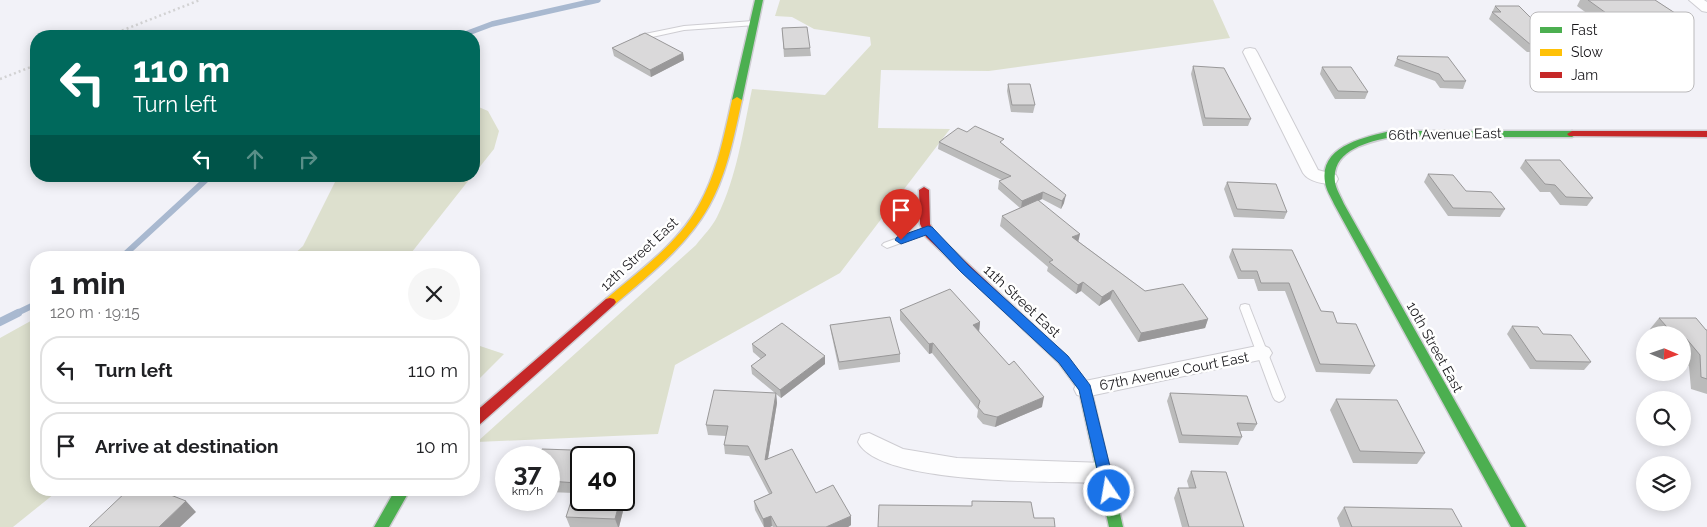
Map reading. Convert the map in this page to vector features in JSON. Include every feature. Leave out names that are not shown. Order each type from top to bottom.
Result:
[{"type":"street","name":"12th Street East","points":[[480,416],[660,258],[679,240],[697,218],[715,182],[725,152],[759,0]]},
{"type":"street","points":[[1696,0],[1707,8]]},
{"type":"street","points":[[1250,52],[1311,173],[1315,176],[1330,179]]},
{"type":"street","name":"66th Avenue East","points":[[1330,179],[1334,162],[1344,149],[1372,137],[1391,134],[1707,134]]},
{"type":"street","name":"10th Street East","points":[[1330,179],[1344,212],[1519,527]]},
{"type":"street","points":[[924,190],[925,224],[928,230]]},
{"type":"street","name":"11th Street East","points":[[928,230],[965,269],[1063,360],[1085,389],[1116,527]]},
{"type":"street","name":"67th Avenue Court East","points":[[1085,389],[1262,353]]},
{"type":"street","points":[[869,442],[899,458],[957,468],[1105,473]]},
{"type":"street","points":[[381,527],[399,496]]},
{"type":"lane","points":[[643,37],[684,28],[754,23]]},
{"type":"lane","points":[[887,245],[928,230]]},
{"type":"lane","points":[[1245,308],[1279,397]]},
{"type":"path","points":[[123,30],[200,0]]},
{"type":"path","points":[[0,79],[30,67]]},
{"type":"green space","points":[[780,0],[1213,0],[1230,38],[989,71],[881,70],[878,128],[950,129],[840,273],[675,365],[658,434],[480,442],[480,439],[696,245],[710,228],[717,217],[730,186],[752,89],[825,95],[871,45],[870,37],[814,29],[792,17],[775,16]]},
{"type":"green space","points":[[480,108],[488,111],[499,131],[494,149],[480,166]]},
{"type":"green space","points":[[335,182],[467,182],[413,251],[298,251],[303,246]]},
{"type":"green space","points":[[30,321],[30,496],[52,496],[13,527],[0,527],[0,338]]},
{"type":"green space","points":[[480,346],[504,354],[480,378]]},
{"type":"building","points":[[1588,0],[1655,0],[1673,12],[1605,12]]},
{"type":"building","points":[[1495,6],[1519,6],[1530,17],[1530,44],[1492,12],[1501,12]]},
{"type":"building","points":[[807,27],[810,48],[784,49],[782,28]]},
{"type":"building","points":[[645,33],[683,53],[650,70],[612,48]]},
{"type":"building","points":[[1398,56],[1448,57],[1466,81],[1444,81],[1439,74],[1397,59]]},
{"type":"building","points":[[1193,66],[1224,68],[1251,119],[1205,118]]},
{"type":"building","points":[[1322,67],[1351,67],[1368,92],[1338,91]]},
{"type":"building","points":[[1008,84],[1030,84],[1035,105],[1012,105]]},
{"type":"building","points":[[975,126],[1004,139],[1000,142],[1066,195],[1062,201],[1043,192],[1022,201],[999,181],[1011,176],[939,142],[958,128],[967,132]]},
{"type":"building","points":[[1525,160],[1560,160],[1593,198],[1566,197],[1555,185],[1545,184]]},
{"type":"building","points":[[1428,174],[1453,175],[1466,191],[1491,192],[1505,209],[1453,208]]},
{"type":"building","points":[[1227,182],[1276,184],[1287,212],[1237,209]]},
{"type":"building","points":[[1038,200],[1080,234],[1072,237],[1145,291],[1183,284],[1208,319],[1141,333],[1113,290],[1102,297],[1083,282],[1078,285],[1049,262],[1053,260],[1002,216]]},
{"type":"building","points":[[1232,249],[1292,250],[1321,311],[1333,312],[1337,323],[1356,324],[1375,366],[1320,364],[1289,283],[1261,283],[1257,271],[1241,271]]},
{"type":"building","points":[[950,289],[980,322],[973,325],[1009,365],[1014,361],[1044,397],[997,417],[984,414],[978,407],[980,401],[933,343],[929,344],[900,310]]},
{"type":"building","points":[[890,317],[900,354],[839,362],[830,325]]},
{"type":"building","points":[[1659,318],[1696,318],[1707,330],[1707,379],[1701,377],[1700,355],[1691,344],[1691,326],[1666,326]]},
{"type":"building","points":[[782,323],[825,356],[780,390],[751,366],[766,355],[752,344]]},
{"type":"building","points":[[1512,326],[1538,327],[1543,334],[1571,335],[1591,362],[1536,361]]},
{"type":"building","points":[[714,390],[776,393],[765,460],[792,449],[816,493],[833,485],[851,516],[826,527],[777,527],[771,516],[763,519],[754,501],[772,493],[748,446],[724,445],[728,426],[706,425]]},
{"type":"building","points":[[1170,393],[1247,396],[1257,424],[1237,423],[1242,437],[1182,435]]},
{"type":"building","points":[[1336,399],[1397,400],[1425,453],[1360,451]]},
{"type":"building","points":[[560,450],[570,450],[570,482],[560,482]]},
{"type":"building","points":[[1191,471],[1226,472],[1244,527],[1189,527],[1178,488],[1196,488]]},
{"type":"building","points":[[122,496],[173,496],[186,501],[159,527],[89,527]]},
{"type":"building","points":[[972,501],[1031,502],[1034,518],[1054,518],[1055,527],[878,527],[879,505],[972,506]]},
{"type":"building","points":[[570,505],[570,511],[617,511],[615,519],[566,517]]},
{"type":"building","points":[[1344,507],[1452,509],[1462,527],[1352,527]]},
{"type":"waterway","points":[[476,30],[492,24],[598,0]]},
{"type":"waterway","points":[[129,251],[203,182]]},
{"type":"waterway","points":[[15,314],[30,307]]},
{"type":"waterway","points":[[0,322],[18,313]]},
{"type":"traffic: fast","points":[[737,100],[759,0]]},
{"type":"traffic: fast","points":[[1519,527],[1339,204],[1330,182],[1330,170],[1334,161],[1349,147],[1359,142],[1391,134],[1572,134]]},
{"type":"traffic: fast","points":[[1028,327],[1063,360],[1085,389],[1116,527]]},
{"type":"traffic: fast","points":[[381,527],[399,496]]},
{"type":"traffic: slow","points":[[610,302],[667,252],[696,219],[717,177],[737,100]]},
{"type":"traffic: jam","points":[[1572,134],[1707,134]]},
{"type":"traffic: jam","points":[[924,190],[925,224],[930,234],[1028,327]]},
{"type":"traffic: jam","points":[[480,416],[610,302]]},
{"type":"route","points":[[901,240],[928,230],[965,269],[1063,360],[1085,389],[1109,491]]}]
